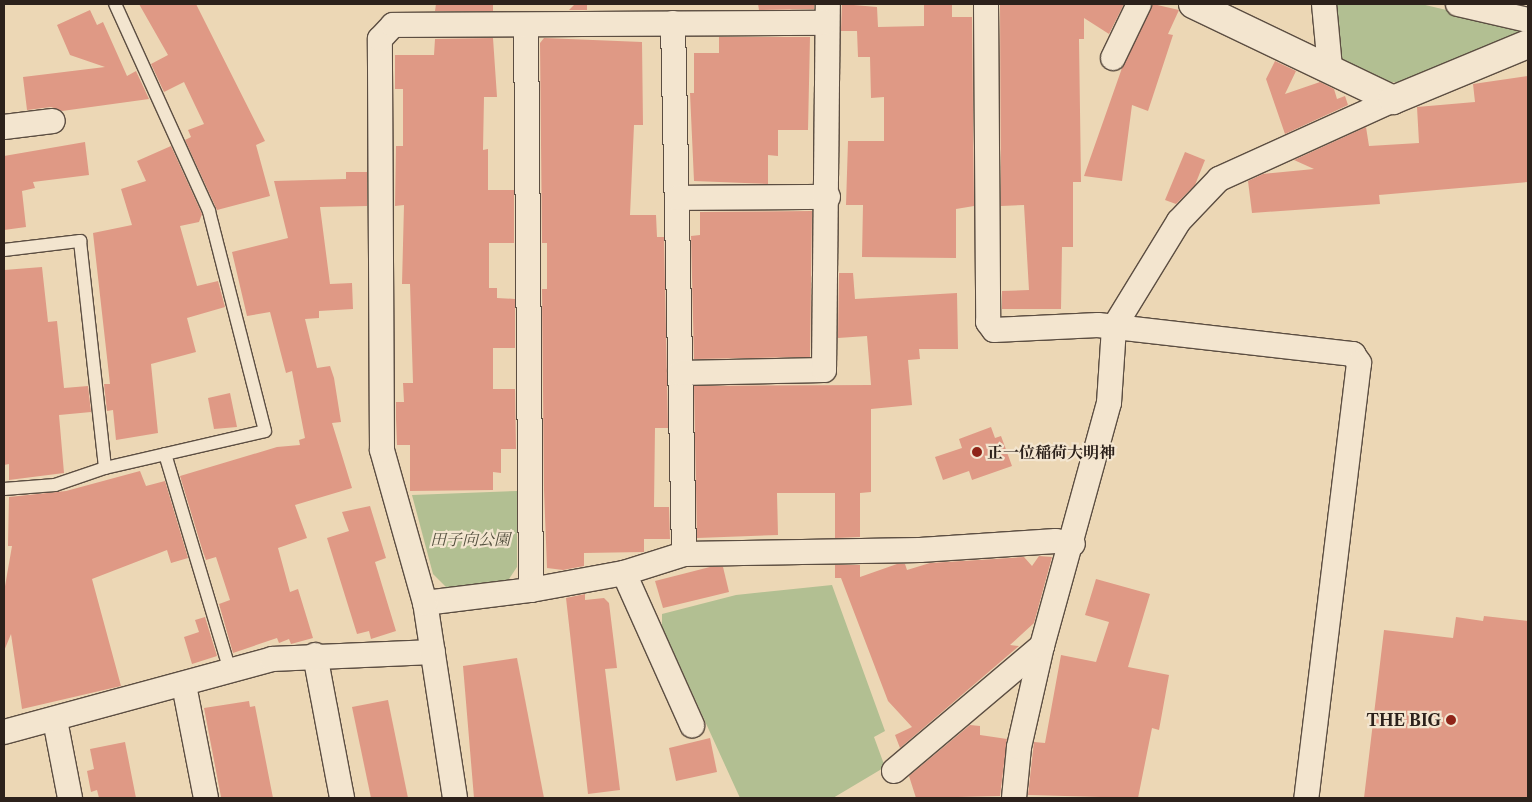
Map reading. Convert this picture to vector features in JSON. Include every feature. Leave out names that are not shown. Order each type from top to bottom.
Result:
[{"type":"street","points":[[986,4],[988,322],[994,330],[1114,327],[1353,354],[1359,363],[1306,798]]},
{"type":"street","points":[[1114,58],[1140,4]]},
{"type":"street","points":[[1193,4],[1330,68],[1393,100]]},
{"type":"street","points":[[1324,4],[1330,68]]},
{"type":"street","points":[[1458,4],[1528,20]]},
{"type":"street","points":[[455,798],[425,603],[382,450],[380,39],[393,25],[673,23],[826,13],[828,197],[824,370],[680,373]]},
{"type":"street","points":[[673,23],[684,554]]},
{"type":"street","points":[[526,25],[531,590]]},
{"type":"street","points":[[1014,798],[1019,747],[1042,646],[1073,544],[1109,403],[1114,327],[1179,221],[1219,179],[1393,100],[1528,44]]},
{"type":"street","points":[[4,127],[53,121]]},
{"type":"street","points":[[677,198],[828,197]]},
{"type":"street","points":[[425,603],[531,590],[624,573],[684,554],[920,550],[1056,541],[1073,544]]},
{"type":"street","points":[[624,573],[692,725]]},
{"type":"street","points":[[894,771],[1042,646]]},
{"type":"street","points":[[4,732],[184,685],[272,659],[315,655],[433,652]]},
{"type":"street","points":[[315,655],[342,798]]},
{"type":"street","points":[[184,685],[206,798]]},
{"type":"street","points":[[55,720],[70,798]]},
{"type":"lane","points":[[4,489],[55,485],[105,468],[265,431],[209,211],[115,4]]},
{"type":"lane","points":[[4,250],[80,241],[105,468]]},
{"type":"lane","points":[[165,454],[230,671]]},
{"type":"green space","points":[[1332,4],[1421,4],[1523,28],[1521,35],[1410,84],[1391,82],[1355,71],[1337,59]]},
{"type":"green space","name":"田子向公園","points":[[517,491],[517,567],[507,582],[447,588],[433,574],[412,495]]},
{"type":"green space","points":[[832,585],[885,731],[874,737],[885,767],[833,798],[740,798],[662,627],[662,614],[736,595]]},
{"type":"building","points":[[139,4],[196,4],[265,141],[256,145],[270,196],[217,210],[185,140],[191,137],[188,130],[204,124],[184,82],[164,92],[151,64],[168,55]]},
{"type":"building","points":[[436,4],[493,4],[493,11],[435,11]]},
{"type":"building","points":[[575,4],[587,4],[587,10],[569,10]]},
{"type":"building","points":[[758,4],[814,4],[814,9],[759,10]]},
{"type":"building","points":[[842,4],[877,7],[878,27],[924,26],[924,4],[952,4],[952,17],[972,17],[974,206],[956,209],[956,258],[862,257],[863,205],[846,205],[848,141],[884,141],[884,97],[871,98],[870,57],[858,57],[857,31],[841,31]]},
{"type":"building","points":[[1000,4],[1124,4],[1109,34],[1084,18],[1084,39],[1079,39],[1081,182],[1073,182],[1073,247],[1062,247],[1061,309],[1002,309],[1002,291],[1029,290],[1024,205],[1001,206]]},
{"type":"building","points":[[1153,4],[1179,10],[1168,34],[1173,35],[1148,111],[1132,105],[1122,181],[1084,176],[1122,68]]},
{"type":"building","points":[[90,10],[97,25],[103,22],[127,76],[136,71],[149,99],[62,111],[51,107],[27,110],[23,77],[105,67],[70,55],[57,25]]},
{"type":"building","points":[[719,37],[810,37],[808,130],[778,130],[778,156],[768,155],[768,184],[694,181],[690,93],[694,93],[694,53],[719,53]]},
{"type":"building","points":[[493,38],[497,97],[484,97],[483,150],[488,149],[488,190],[514,190],[514,243],[489,243],[489,288],[497,288],[497,298],[515,299],[515,348],[493,348],[493,389],[515,389],[516,449],[501,449],[501,473],[493,472],[493,490],[410,491],[410,445],[397,445],[396,419],[396,402],[404,402],[403,383],[413,383],[410,284],[402,284],[404,205],[395,206],[396,146],[403,146],[403,89],[395,89],[395,55],[434,55],[435,39]]},
{"type":"building","points":[[544,38],[642,42],[643,125],[634,125],[630,215],[656,215],[657,237],[664,237],[668,428],[655,428],[654,507],[669,507],[670,539],[644,539],[644,552],[584,553],[584,566],[563,570],[547,568],[544,490],[542,289],[547,289],[547,243],[542,243],[540,43]]},
{"type":"building","points":[[1275,61],[1296,71],[1285,94],[1320,82],[1334,89],[1337,99],[1345,96],[1348,105],[1285,134],[1266,79]]},
{"type":"building","points":[[1528,76],[1528,182],[1379,195],[1380,204],[1252,213],[1248,181],[1263,174],[1314,169],[1294,160],[1366,127],[1369,146],[1419,143],[1417,107],[1475,102],[1473,84]]},
{"type":"building","points":[[85,142],[89,175],[33,182],[35,188],[22,191],[26,227],[4,230],[4,156]]},
{"type":"building","points":[[171,146],[202,214],[199,222],[180,226],[197,286],[218,281],[225,307],[187,318],[196,352],[151,364],[158,433],[116,440],[113,410],[107,411],[104,384],[110,384],[93,233],[132,225],[121,189],[146,181],[137,161]]},
{"type":"building","points":[[1185,152],[1205,160],[1195,185],[1176,204],[1165,200]]},
{"type":"building","points":[[346,172],[367,172],[367,206],[320,207],[330,284],[352,283],[353,309],[319,311],[319,318],[305,319],[317,368],[330,366],[334,378],[341,422],[332,423],[352,488],[295,505],[307,538],[278,548],[290,592],[298,589],[313,638],[291,644],[289,639],[279,643],[277,638],[233,653],[219,604],[230,600],[216,557],[206,560],[180,476],[277,447],[300,445],[299,440],[305,438],[292,371],[286,373],[270,312],[247,316],[232,252],[288,238],[274,181],[346,179]]},
{"type":"building","points":[[812,211],[810,357],[694,359],[691,236],[700,235],[700,212]]},
{"type":"building","points":[[42,267],[48,322],[57,321],[64,388],[88,386],[91,412],[59,415],[64,473],[9,480],[9,464],[4,465],[4,270]]},
{"type":"building","points":[[839,273],[853,273],[855,299],[957,293],[958,349],[919,349],[920,359],[908,360],[912,405],[871,409],[871,492],[860,493],[860,537],[835,538],[835,493],[777,493],[778,535],[697,538],[694,386],[871,385],[867,336],[838,338]]},
{"type":"building","points":[[230,393],[237,427],[214,429],[208,398]]},
{"type":"building","name":"正一位稲荷大明神","points":[[991,427],[995,438],[1001,436],[1012,466],[972,480],[969,471],[943,480],[935,457],[962,448],[959,439]]},
{"type":"building","points":[[140,471],[146,486],[165,481],[188,558],[171,563],[167,550],[92,579],[121,686],[22,709],[11,634],[4,651],[4,592],[12,546],[8,546],[9,497],[66,491]]},
{"type":"building","points":[[370,506],[386,558],[375,562],[396,631],[371,639],[369,631],[357,634],[327,538],[349,531],[342,512]]},
{"type":"building","points":[[1039,556],[1052,557],[1034,623],[1010,645],[1019,646],[900,748],[895,735],[912,727],[888,701],[841,578],[835,578],[835,565],[860,565],[860,577],[897,564],[905,564],[907,570],[930,563],[1024,557],[1032,566]]},
{"type":"building","points":[[710,567],[723,567],[729,592],[663,608],[655,581]]},
{"type":"building","points":[[1096,579],[1150,594],[1128,667],[1169,675],[1159,730],[1152,728],[1138,798],[1028,795],[1034,742],[1045,743],[1061,655],[1096,662],[1109,622],[1085,615]]},
{"type":"building","points":[[585,594],[585,600],[604,598],[609,603],[617,668],[605,669],[620,790],[588,794],[566,598]]},
{"type":"building","name":"THE BIG","points":[[1484,616],[1528,621],[1528,798],[1364,798],[1384,630],[1453,638],[1456,617],[1483,621]]},
{"type":"building","points":[[205,617],[217,656],[192,664],[184,637],[199,632],[195,620]]},
{"type":"building","points":[[517,658],[544,798],[474,798],[463,666]]},
{"type":"building","points":[[388,700],[408,798],[371,798],[352,707]]},
{"type":"building","points":[[249,701],[250,707],[255,706],[273,798],[221,797],[204,708]]},
{"type":"building","points":[[970,725],[980,726],[980,735],[1007,739],[1000,796],[916,798],[909,776]]},
{"type":"building","points":[[710,738],[717,772],[676,781],[669,748]]},
{"type":"building","points":[[125,742],[136,798],[99,798],[97,790],[91,792],[87,771],[94,769],[90,749]]},
{"type":"place","name":"正一位稲荷大明神","points":[[977,452]]},
{"type":"place","name":"THE BIG","points":[[1451,720]]}]
